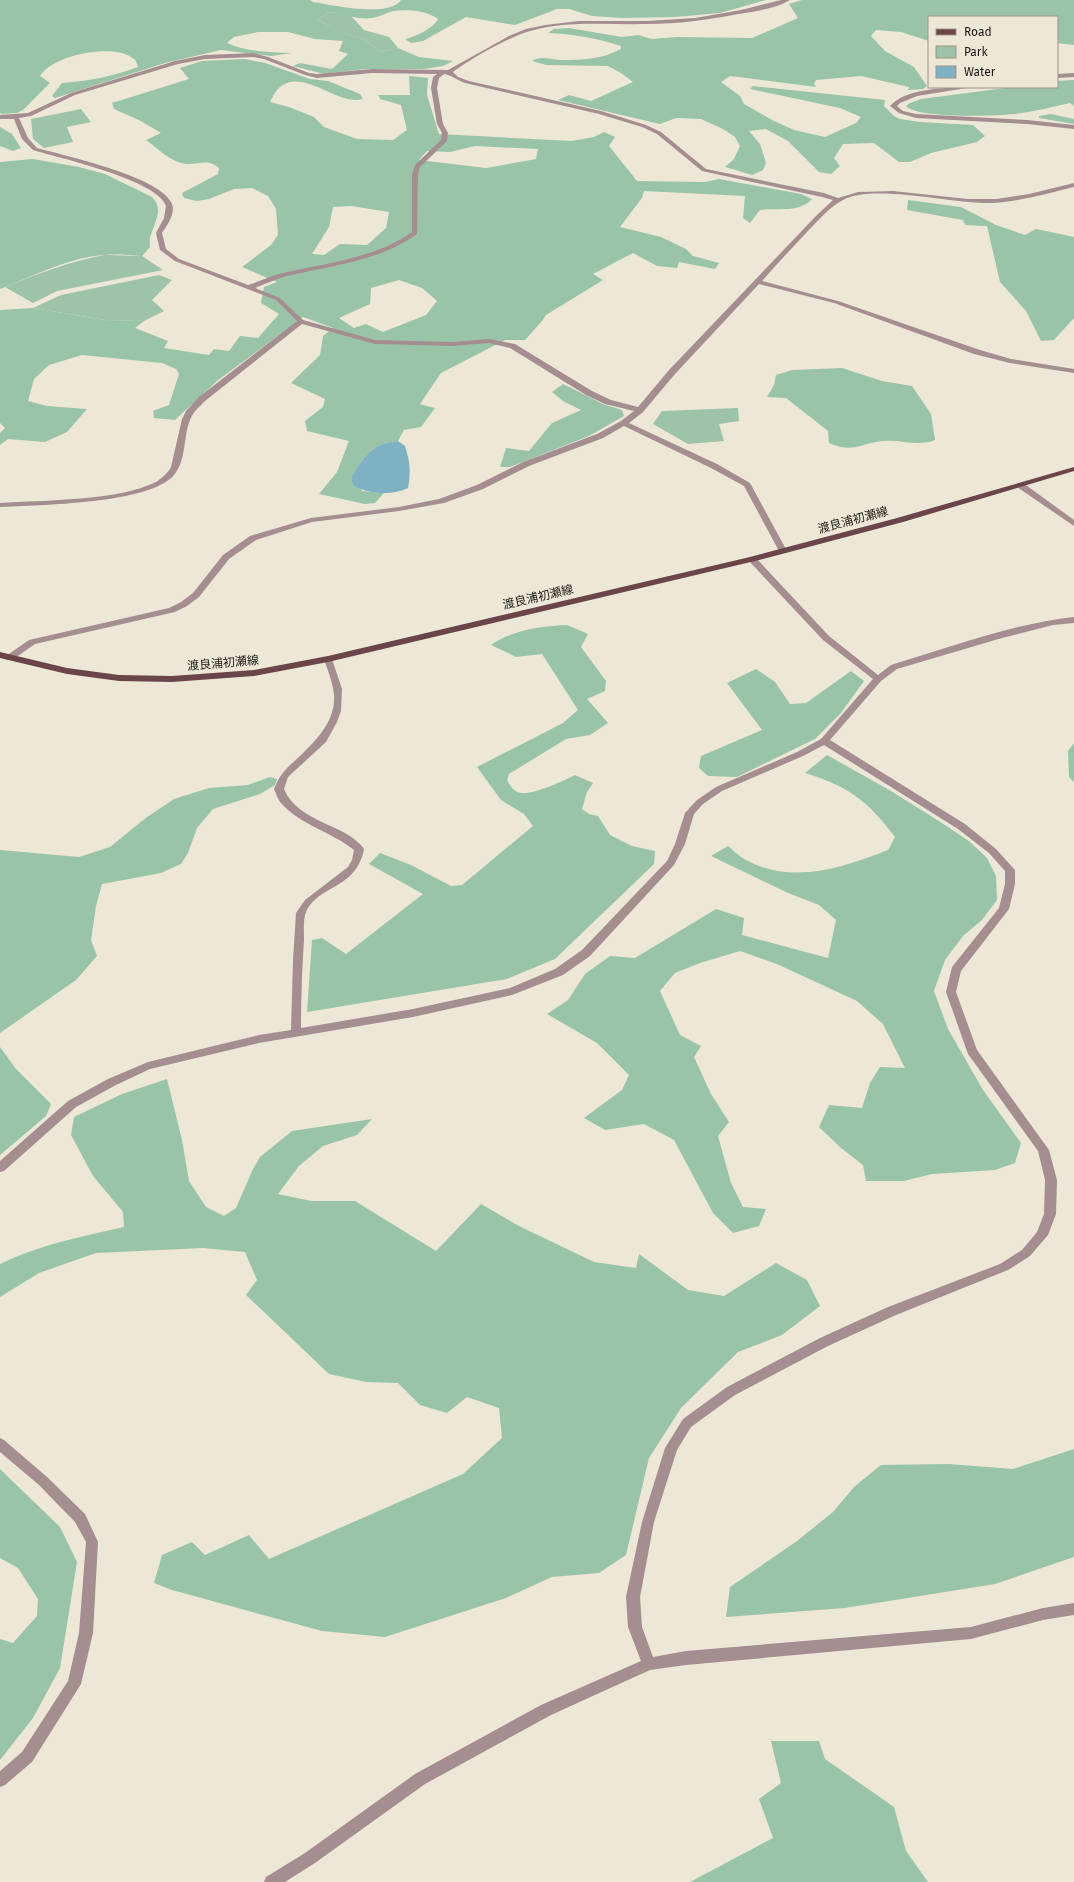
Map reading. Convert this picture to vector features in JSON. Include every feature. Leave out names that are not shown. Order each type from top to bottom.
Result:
[{"type":"main road","name":"渡良浦初瀬線","points":[[0,655],[67,671],[119,678],[172,679],[254,673],[328,659],[752,559],[900,520],[1074,469]]},
{"type":"street","points":[[250,287],[275,277],[361,256],[398,244],[410,238],[415,233],[415,174],[417,166],[444,141],[445,134],[440,124],[434,88],[436,77],[517,34],[541,28],[602,22],[685,20],[736,13],[786,0]]},
{"type":"street","points":[[0,117],[16,117],[40,111],[73,94],[177,62],[205,57],[253,55],[266,58],[307,74],[317,76],[372,72],[446,72],[467,82],[601,113],[644,126],[659,133],[704,170],[824,195],[838,200]]},
{"type":"street","points":[[1058,76],[1074,75]]},
{"type":"street","points":[[964,88],[901,99],[893,106],[901,112],[916,116],[1027,122],[1074,127]]},
{"type":"street","points":[[16,117],[24,136],[29,144],[35,149],[116,172],[163,195],[168,203],[170,212],[159,233],[163,250],[178,260],[278,299],[301,321],[375,342],[452,344],[489,340],[502,343],[512,346],[589,393],[608,402],[640,410]]},
{"type":"street","points":[[9,658],[32,642],[172,610],[184,604],[196,595],[226,557],[253,538],[310,520],[399,509],[441,501],[480,487],[526,464],[600,436],[624,423],[640,410],[672,372],[759,282],[818,217],[838,200],[853,195],[877,193],[969,201],[1000,201],[1074,185]]},
{"type":"street","points":[[759,282],[836,302],[977,352],[1010,361],[1074,371]]},
{"type":"street","points":[[0,505],[103,497],[136,491],[156,484],[170,475],[177,463],[189,413],[202,399],[301,321]]},
{"type":"street","points":[[624,423],[714,466],[747,485],[783,551]]},
{"type":"street","points":[[1020,485],[1074,524]]},
{"type":"street","points":[[752,559],[826,638],[878,679]]},
{"type":"street","points":[[0,1168],[72,1104],[119,1079],[148,1066],[259,1039],[413,1013],[512,991],[559,972],[586,953],[671,863],[680,844],[690,813],[700,802],[719,789],[800,754],[824,741],[878,679],[894,668],[961,647],[1053,622],[1074,620]]},
{"type":"street","points":[[296,1032],[296,980],[301,912],[310,900],[337,882],[354,866],[359,857],[360,849],[347,839],[311,821],[284,801],[280,789],[284,776],[323,740],[333,722],[337,710],[338,689],[328,659]]},
{"type":"street","points":[[649,1664],[635,1627],[633,1597],[648,1522],[671,1448],[687,1423],[731,1390],[824,1342],[892,1311],[1004,1267],[1026,1253],[1042,1235],[1050,1214],[1051,1180],[1043,1150],[972,1051],[950,992],[956,970],[1004,909],[1010,884],[1010,870],[999,856],[961,825],[824,741]]},
{"type":"street","points":[[0,1444],[43,1481],[80,1518],[92,1542],[86,1633],[74,1684],[27,1757],[0,1780]]},
{"type":"street","points":[[271,1882],[310,1858],[420,1779],[546,1710],[649,1664],[686,1658],[971,1633],[1043,1614],[1074,1610]]},
{"type":"green space","points":[[0,0],[310,0],[313,2],[360,9],[373,9],[395,5],[401,0],[766,0],[720,13],[675,17],[622,18],[592,16],[569,9],[557,9],[515,25],[466,17],[423,41],[411,43],[405,39],[424,32],[433,26],[438,19],[423,12],[410,10],[393,11],[372,18],[356,18],[329,12],[317,20],[331,26],[337,31],[365,40],[381,52],[398,48],[419,57],[453,61],[443,66],[424,69],[365,69],[324,74],[293,66],[300,63],[332,69],[348,54],[339,51],[343,41],[315,39],[288,32],[258,32],[234,37],[227,43],[251,50],[292,53],[271,56],[221,50],[165,63],[55,98],[52,96],[62,83],[101,78],[138,67],[135,60],[125,54],[99,51],[84,53],[57,62],[47,69],[40,76],[50,83],[23,110],[17,113],[2,114],[0,113]]},
{"type":"green space","points":[[802,0],[1074,0],[1074,45],[1058,43],[1058,16],[928,16],[928,41],[901,32],[876,30],[871,36],[885,51],[914,67],[927,86],[923,89],[908,90],[909,87],[861,76],[816,80],[814,84],[816,87],[730,76],[721,82],[740,96],[744,104],[774,121],[794,130],[825,137],[856,123],[861,117],[840,108],[750,89],[753,86],[885,100],[884,106],[894,116],[900,119],[920,122],[973,125],[985,136],[977,142],[931,153],[910,162],[899,162],[874,143],[843,144],[834,158],[840,166],[831,174],[819,172],[788,141],[766,129],[749,131],[760,144],[766,163],[763,170],[752,175],[725,167],[734,159],[740,146],[735,137],[723,129],[701,119],[676,118],[660,124],[558,100],[569,95],[591,101],[633,82],[608,66],[546,65],[532,61],[539,58],[577,60],[592,58],[607,55],[621,49],[621,46],[612,43],[576,35],[548,33],[554,29],[569,28],[622,37],[638,35],[652,39],[677,37],[752,38],[798,18],[789,4]]},
{"type":"green space","points":[[329,12],[351,16],[364,30],[389,37],[398,48],[381,52],[365,40],[336,31],[331,26],[317,20]]},
{"type":"green space","points":[[245,59],[265,63],[310,79],[328,81],[360,94],[363,99],[353,100],[308,84],[297,82],[287,83],[278,89],[270,102],[289,107],[314,117],[324,127],[357,139],[393,140],[407,130],[401,105],[380,99],[378,95],[410,95],[409,76],[428,78],[427,95],[439,134],[572,141],[594,137],[604,132],[615,137],[609,146],[637,181],[705,182],[719,179],[801,194],[812,199],[800,207],[760,210],[750,223],[743,218],[745,196],[644,191],[642,198],[620,227],[661,237],[686,249],[693,256],[719,263],[715,269],[679,262],[677,268],[657,266],[633,253],[593,274],[603,280],[546,315],[525,340],[505,340],[441,373],[420,404],[435,408],[421,427],[404,430],[398,441],[381,445],[369,452],[351,478],[362,491],[384,493],[375,503],[365,504],[319,494],[337,472],[349,441],[307,431],[305,421],[323,407],[325,399],[291,383],[320,355],[323,336],[333,328],[303,317],[217,381],[175,420],[154,418],[153,411],[169,405],[179,374],[176,369],[162,363],[82,355],[49,365],[34,379],[28,401],[47,406],[87,409],[67,432],[45,442],[8,439],[0,445],[0,433],[5,428],[0,423],[0,310],[33,308],[105,320],[144,321],[135,328],[168,341],[164,348],[209,355],[214,349],[229,351],[240,336],[258,338],[279,314],[261,303],[264,287],[277,282],[242,267],[271,245],[278,235],[276,209],[268,196],[252,188],[234,189],[209,199],[197,201],[184,198],[182,193],[218,174],[219,168],[210,163],[186,164],[170,158],[146,140],[161,133],[139,120],[114,109],[112,103],[189,79],[180,68],[202,61]],"holes":[[[475,146],[538,149],[536,159],[486,168],[419,160],[427,151],[450,152]],[[351,206],[389,212],[386,228],[367,245],[340,244],[324,255],[312,254],[329,227],[333,207]],[[399,280],[422,288],[437,301],[426,315],[383,332],[366,324],[354,328],[339,318],[370,304],[371,288]]]},
{"type":"green space","points":[[1074,80],[1074,106],[1070,103],[1006,115],[958,116],[926,113],[913,110],[906,106],[921,99],[1005,88],[1058,88],[1058,81]]},
{"type":"green space","points":[[81,109],[91,122],[67,127],[73,142],[44,148],[33,139],[31,119]]},
{"type":"green space","points":[[1051,114],[1074,119],[1074,124],[1039,118],[1039,116]]},
{"type":"green space","points":[[0,127],[12,134],[21,148],[13,151],[0,146]]},
{"type":"green space","points":[[33,159],[79,167],[105,174],[152,197],[156,202],[158,215],[150,238],[150,247],[142,256],[110,255],[78,259],[0,289],[0,162]]},
{"type":"green space","points":[[908,200],[961,207],[996,225],[1025,235],[1036,229],[1074,237],[1074,318],[1054,340],[1041,341],[1026,311],[1000,282],[987,226],[965,225],[963,220],[907,210]]},
{"type":"green space","points":[[105,255],[142,256],[163,270],[57,291],[33,303],[5,287],[67,264]]},
{"type":"green space","points":[[159,275],[172,280],[152,300],[164,311],[144,321],[105,320],[33,308],[61,295]]},
{"type":"green space","points":[[842,368],[882,381],[912,386],[931,414],[935,440],[922,443],[883,441],[845,448],[829,443],[828,431],[786,398],[767,397],[774,385],[776,375],[792,370]]},
{"type":"green space","points":[[563,384],[603,404],[622,410],[624,416],[589,436],[510,467],[500,467],[506,448],[529,451],[552,423],[581,410],[563,401],[552,392]]},
{"type":"green space","points":[[738,408],[739,421],[719,424],[724,441],[688,444],[653,424],[662,411]]},
{"type":"green space","points":[[567,625],[588,634],[581,647],[606,681],[605,691],[587,699],[608,723],[590,735],[566,739],[509,774],[507,780],[511,787],[519,793],[528,793],[542,789],[557,784],[575,775],[593,783],[587,792],[582,809],[589,814],[598,816],[610,835],[632,846],[655,851],[654,864],[555,959],[507,979],[307,1012],[312,940],[322,938],[346,954],[423,894],[369,864],[380,853],[411,865],[451,886],[462,885],[533,826],[524,814],[501,800],[477,767],[563,723],[578,710],[542,654],[516,657],[491,645],[518,632],[548,626]]},
{"type":"green space","points":[[756,669],[775,682],[790,704],[806,703],[851,671],[864,681],[841,713],[815,739],[737,777],[708,776],[699,768],[701,756],[762,730],[727,683]]},
{"type":"green space","points":[[1074,743],[1074,782],[1069,777],[1068,751]]},
{"type":"green space","points":[[827,755],[891,791],[969,841],[987,858],[996,876],[997,900],[982,920],[963,936],[945,960],[934,991],[948,1029],[983,1090],[1021,1143],[1015,1163],[995,1170],[932,1174],[904,1181],[866,1181],[863,1165],[841,1148],[819,1127],[829,1105],[862,1108],[870,1083],[880,1067],[905,1068],[883,1024],[857,1001],[777,964],[740,951],[700,963],[675,973],[660,991],[680,1035],[701,1046],[694,1057],[711,1094],[729,1122],[718,1136],[731,1183],[743,1207],[766,1209],[759,1226],[733,1233],[713,1213],[674,1140],[644,1124],[605,1130],[584,1118],[622,1090],[629,1075],[597,1043],[547,1014],[568,1000],[585,974],[610,956],[635,958],[716,909],[744,918],[742,935],[828,958],[836,920],[819,905],[788,893],[711,856],[728,846],[745,860],[765,868],[783,872],[800,873],[836,867],[888,850],[895,837],[866,804],[845,789],[805,773]]},
{"type":"green space","points":[[270,777],[277,779],[275,785],[260,794],[213,809],[197,828],[188,853],[181,864],[161,873],[102,884],[96,906],[91,940],[97,956],[76,980],[0,1033],[0,850],[79,857],[110,847],[147,817],[174,799],[209,788],[248,785]]},
{"type":"green space","points":[[0,1047],[16,1069],[51,1104],[46,1116],[0,1155]]},
{"type":"green space","points":[[167,1079],[182,1140],[189,1181],[206,1207],[224,1216],[236,1208],[253,1169],[260,1157],[292,1131],[372,1119],[357,1135],[323,1146],[299,1166],[278,1194],[311,1201],[355,1201],[436,1251],[481,1204],[519,1226],[594,1262],[636,1268],[639,1254],[688,1290],[724,1296],[776,1263],[807,1280],[820,1306],[782,1335],[738,1352],[681,1408],[649,1458],[626,1555],[599,1573],[552,1577],[506,1598],[385,1637],[322,1631],[172,1590],[154,1583],[162,1555],[192,1542],[205,1555],[249,1535],[269,1559],[463,1474],[502,1438],[499,1408],[467,1397],[447,1413],[420,1405],[398,1383],[366,1382],[329,1374],[246,1295],[257,1280],[245,1252],[203,1248],[96,1253],[39,1273],[0,1297],[0,1264],[46,1246],[124,1227],[123,1212],[93,1176],[71,1135],[74,1117],[122,1094]]},
{"type":"green space","points":[[1074,1449],[1074,1557],[995,1584],[845,1608],[726,1617],[730,1587],[797,1541],[833,1512],[854,1487],[881,1465],[949,1464],[1013,1469]]},
{"type":"green space","points":[[0,1469],[60,1527],[77,1562],[60,1668],[33,1718],[0,1760],[0,1639],[13,1643],[37,1616],[38,1599],[18,1568],[0,1558]]},
{"type":"green space","points":[[771,1741],[819,1741],[825,1759],[894,1807],[906,1851],[928,1882],[690,1882],[773,1838],[759,1799],[781,1783]]},
{"type":"water","points":[[398,441],[405,446],[408,457],[410,477],[408,488],[402,491],[381,493],[366,491],[354,486],[351,478],[369,452],[381,445]]}]
